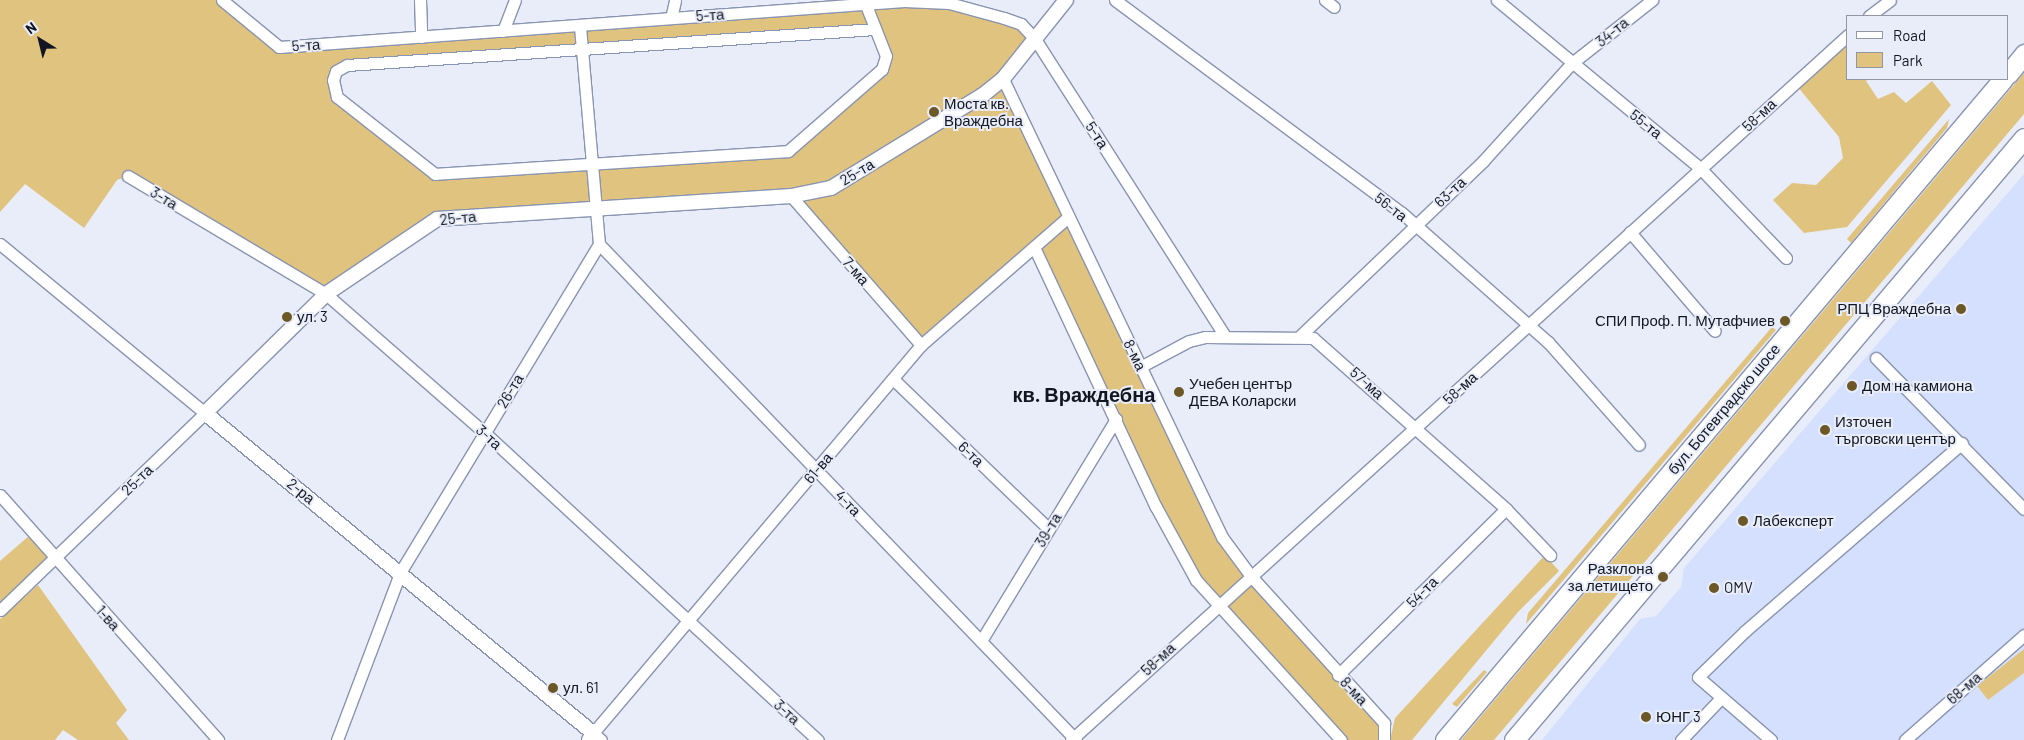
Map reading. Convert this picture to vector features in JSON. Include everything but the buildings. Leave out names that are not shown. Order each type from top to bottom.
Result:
[{"type":"main road","points":[[2009,73],[2024,54]]},
{"type":"main road","name":"бул. Ботевградско шосе","points":[[1445,740],[2002,80]]},
{"type":"main road","points":[[1514,740],[2024,138]]},
{"type":"street","name":"5-та","points":[[222,0],[279,47],[580,26],[865,2],[949,3],[1021,24],[1035,39],[1224,335]]},
{"type":"street","points":[[420,0],[421,37]]},
{"type":"street","points":[[503,31],[515,0]]},
{"type":"street","points":[[671,18],[675,0]]},
{"type":"street","points":[[1003,79],[1066,0]]},
{"type":"street","name":"56-та","points":[[1115,0],[1402,213],[1414,226],[1529,325],[1639,445]]},
{"type":"street","name":"55-та","points":[[1497,0],[1701,169],[1786,258]]},
{"type":"street","name":"34-та","points":[[1572,63],[1652,0]]},
{"type":"street","points":[[1870,15],[1876,4],[1890,0]]},
{"type":"street","points":[[592,164],[788,151],[882,69],[886,56],[865,2]]},
{"type":"street","points":[[580,26],[600,244]]},
{"type":"street","name":"5-та","points":[[592,164],[435,174],[337,97],[333,80],[336,71],[347,65],[582,51],[875,29]]},
{"type":"street","name":"58-ма","points":[[1073,739],[1216,605],[1416,428],[1846,37]]},
{"type":"street","name":"63-та","points":[[1300,336],[1482,160],[1572,63]]},
{"type":"street","name":"25-та","points":[[0,610],[56,559],[326,294],[437,219],[791,196],[831,188],[983,95],[1003,79]]},
{"type":"street","name":"8-ма","points":[[1003,79],[1222,537],[1250,575],[1338,675],[1384,723],[1384,740]]},
{"type":"street","name":"3-та","points":[[128,176],[326,294],[485,433],[688,623],[818,740]]},
{"type":"street","name":"7-ма","points":[[791,196],[921,346]]},
{"type":"street","name":"61-ва","points":[[595,738],[688,623],[921,346],[1068,217]]},
{"type":"street","points":[[1630,232],[1715,331]]},
{"type":"street","name":"2-ра","points":[[0,244],[401,571],[595,738]]},
{"type":"street","name":"26-та","points":[[337,740],[401,571],[600,244]]},
{"type":"street","name":"4-та","points":[[600,244],[1073,739]]},
{"type":"street","points":[[1034,247],[1184,561],[1216,605],[1341,740]]},
{"type":"street","name":"57-ма","points":[[1140,367],[1188,341],[1224,335],[1300,336],[1329,349],[1506,508],[1550,555]]},
{"type":"street","points":[[1876,358],[1962,443],[2024,509]]},
{"type":"street","name":"6-та","points":[[893,379],[1049,529]]},
{"type":"street","name":"39-та","points":[[981,641],[1116,419]]},
{"type":"street","points":[[1771,740],[1698,678],[1745,631],[1962,443]]},
{"type":"street","name":"1-ва","points":[[0,495],[218,740]]},
{"type":"street","name":"54-та","points":[[1338,675],[1506,508]]},
{"type":"street","name":"68-ма","points":[[1905,740],[2024,635]]},
{"type":"street","points":[[1681,740],[1721,698]]},
{"type":"shaded area","points":[[2024,174],[2024,649],[1977,686],[1988,700],[2024,672],[2024,740],[1542,740],[1640,619],[1656,616],[1681,587],[1684,568]]},
{"type":"green space","points":[[0,0],[222,0],[279,47],[949,3],[1021,24],[1035,39],[1003,79],[1222,537],[1384,723],[1378,740],[1341,740],[1196,580],[1034,247],[921,345],[791,196],[437,219],[326,294],[128,176],[117,180],[84,228],[25,184],[0,212]],"holes":[[[875,29],[881,43],[882,69],[788,151],[435,174],[337,97],[336,71]]]},
{"type":"green space","points":[[1846,45],[1846,80],[1868,80],[1866,81],[1878,99],[1894,92],[1906,103],[1932,81],[1951,105],[1847,227],[1804,233],[1773,200],[1792,183],[1816,185],[1843,158],[1839,137],[1797,86]]},
{"type":"green space","points":[[2024,73],[2024,114],[1494,740],[1461,740]]},
{"type":"green space","points":[[1949,119],[1947,128],[1851,243],[1847,239]]},
{"type":"green space","points":[[1772,327],[1776,330],[1526,624],[1528,613]]},
{"type":"green space","points":[[30,535],[56,559],[0,610],[0,561]]},
{"type":"green space","points":[[1545,555],[1559,571],[1518,612],[1412,740],[1390,740],[1395,718]]},
{"type":"green space","points":[[38,585],[127,710],[116,723],[129,740],[78,740],[63,730],[55,740],[0,740],[0,619]]},
{"type":"green space","points":[[2024,649],[2024,673],[1988,700],[1977,686]]},
{"type":"green space","points":[[1484,670],[1487,672],[1457,707],[1452,704]]},
{"type":"place","name":"Моста кв. Враждебна","points":[[934,112]]},
{"type":"place","name":"РПЦ Враждебна","points":[[1961,309]]},
{"type":"place","name":"ул. 3","points":[[287,317]]},
{"type":"place","name":"СПИ Проф. П. Мутафчиев","points":[[1785,321]]},
{"type":"place","name":"Дом на камиона","points":[[1852,386]]},
{"type":"place","name":"Учебен център ДЕВА Коларски","points":[[1179,392]]},
{"type":"place","name":"Източен търговски център","points":[[1825,430]]},
{"type":"place","name":"Лабексперт","points":[[1743,521]]},
{"type":"place","name":"Разклона за летището","points":[[1663,577]]},
{"type":"place","name":"OMV","points":[[1714,588]]},
{"type":"place","name":"ул. 61","points":[[553,688]]},
{"type":"place","name":"ЮНГ 3","points":[[1646,717]]},
{"type":"district","name":"кв. Враждебна","points":[[1084,394]]}]
